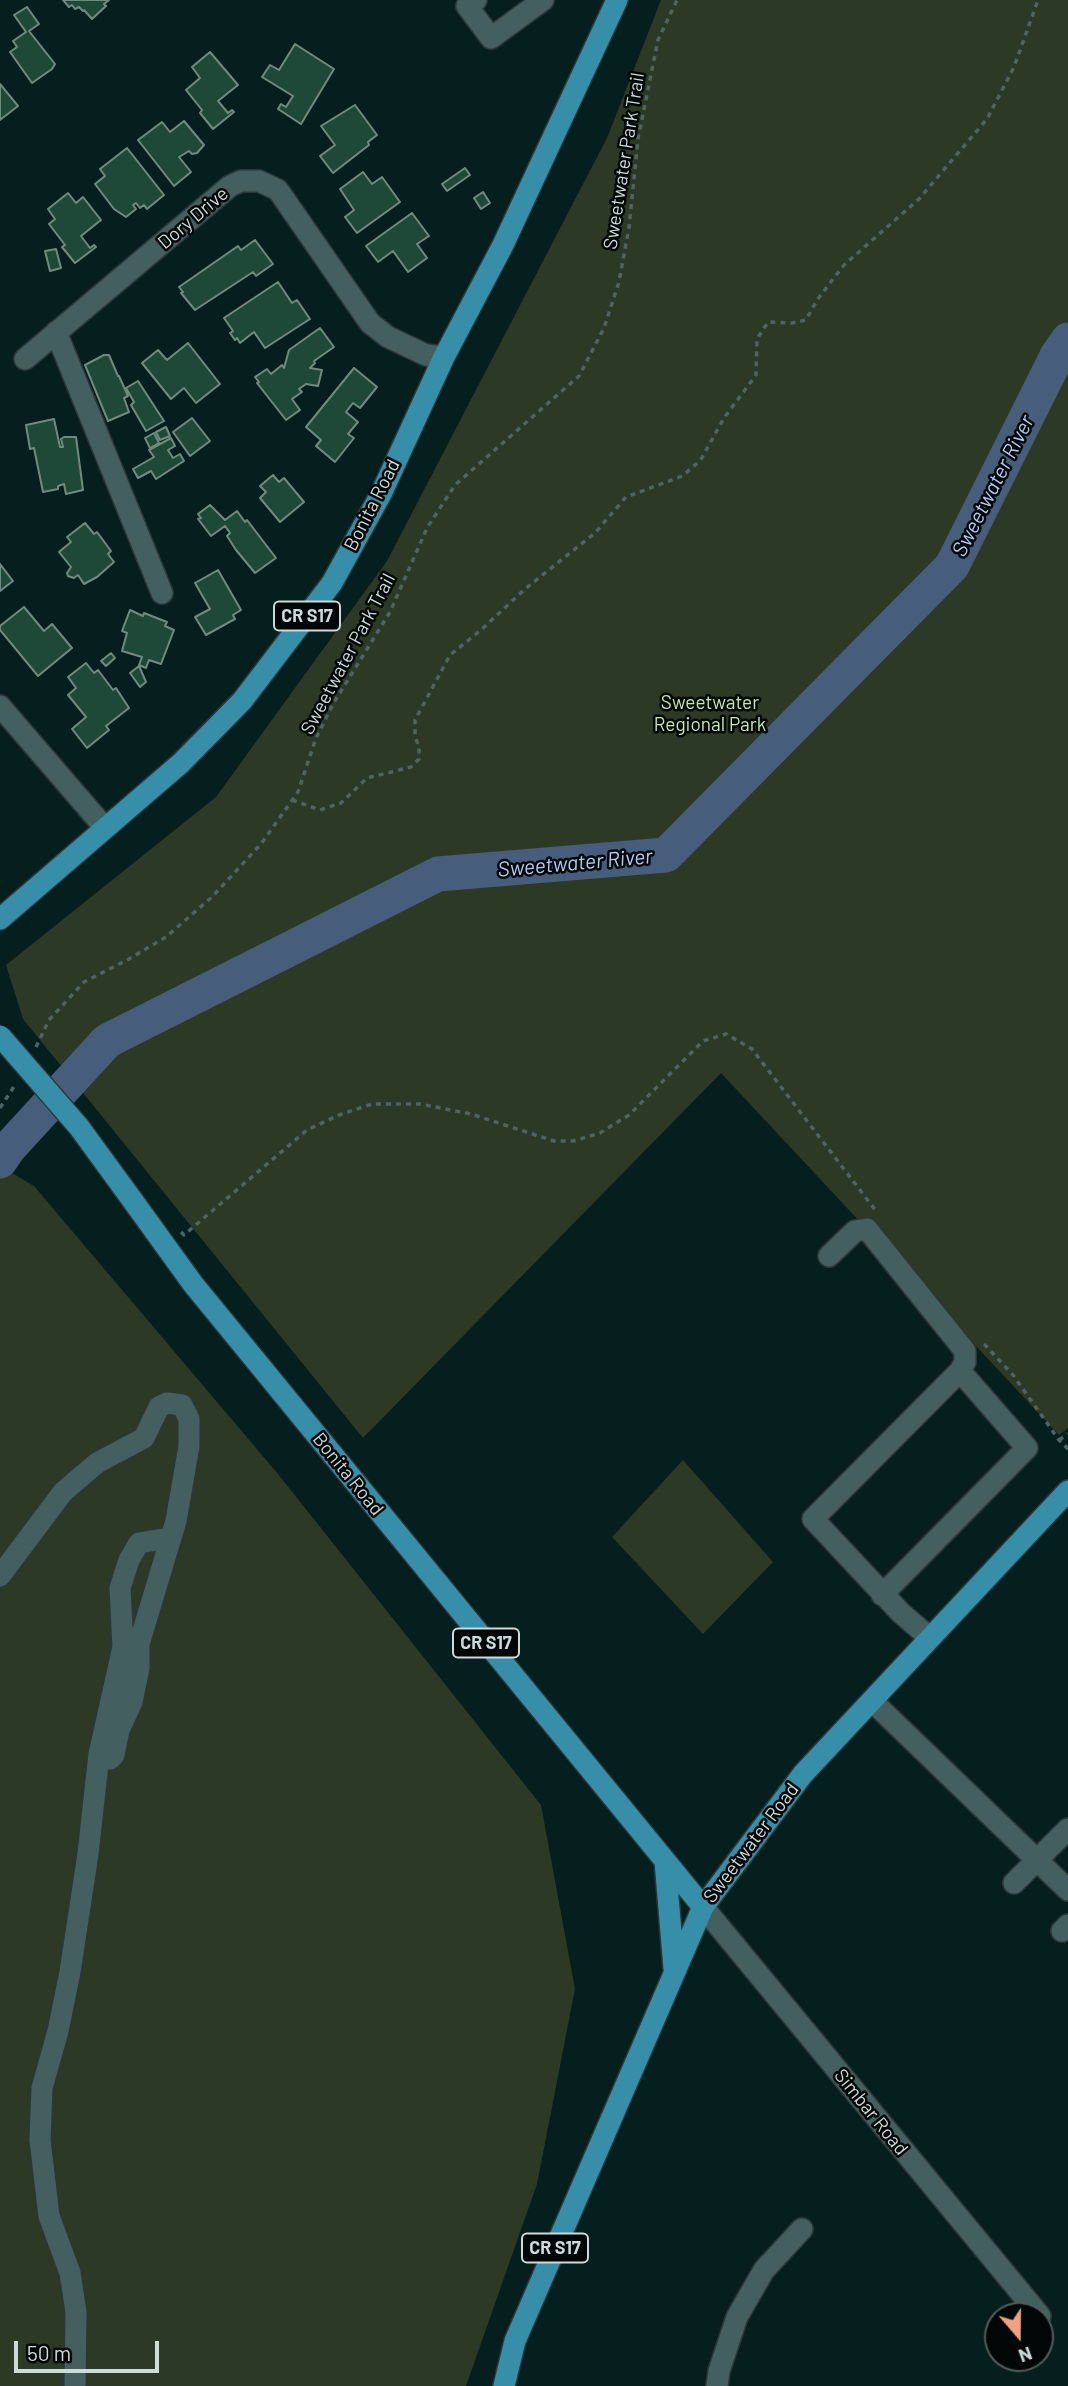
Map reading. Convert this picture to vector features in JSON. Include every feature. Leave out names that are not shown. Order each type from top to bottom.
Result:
[{"type":"main road","name":"Bonita Road","points":[[0,919],[181,763],[242,701],[332,583],[381,494],[444,358],[503,245],[617,0]]},
{"type":"main road","name":"Bonita Road","points":[[0,1036],[79,1127],[193,1284],[703,1907]]},
{"type":"main road","name":"Sweetwater Road","points":[[504,2386],[515,2341],[703,1907],[803,1774],[1068,1491]]},
{"type":"main road","points":[[665,1861],[674,1974]]},
{"type":"street","points":[[476,0],[467,6],[491,38],[543,0]]},
{"type":"street","name":"Dory Drive","points":[[25,359],[230,186],[241,180],[259,181],[278,190],[370,323],[388,337],[426,355],[444,358]]},
{"type":"street","points":[[56,332],[162,593]]},
{"type":"street","points":[[0,706],[105,828]]},
{"type":"street","points":[[829,1256],[855,1231],[867,1229],[965,1351],[965,1362],[960,1371],[813,1519],[901,1614],[930,1638]]},
{"type":"street","points":[[883,1595],[1027,1448],[960,1371]]},
{"type":"street","points":[[0,1576],[63,1492],[97,1463],[144,1438],[159,1407],[175,1403],[182,1405],[189,1419],[189,1446],[176,1521],[139,1644],[139,1668],[132,1702],[119,1730],[114,1755],[110,1759],[99,1754]]},
{"type":"street","points":[[75,2386],[76,2312],[70,2273],[49,2216],[40,2140],[42,2088],[58,2031],[70,1972],[88,1854],[99,1754],[123,1647],[120,1588],[129,1560],[139,1543],[169,1538]]},
{"type":"street","points":[[872,1700],[1068,1890]]},
{"type":"street","points":[[1014,1883],[1068,1829]]},
{"type":"street","name":"Simbar Road","points":[[703,1907],[1028,2302]]},
{"type":"street","points":[[717,2386],[719,2371],[737,2317],[764,2270],[802,2229]]},
{"type":"path","name":"Sweetwater Park Trail","points":[[31,1057],[49,1020],[85,982],[166,937],[212,897],[261,844],[298,792],[316,738],[333,704],[390,612],[427,528],[455,485],[579,376],[604,328],[619,282],[627,238],[638,139],[658,40],[677,0]]},
{"type":"path","points":[[292,800],[320,810],[341,803],[367,778],[411,767],[419,759],[415,720],[450,655],[525,589],[595,533],[626,497],[682,476],[700,461],[724,418],[756,374],[757,339],[768,322],[792,323],[806,320],[817,300],[844,265],[919,199],[987,119],[1014,67],[1038,0]]},
{"type":"path","points":[[176,1224],[184,1235],[307,1130],[372,1104],[420,1104],[471,1114],[554,1141],[573,1142],[600,1133],[629,1115],[703,1041],[726,1034],[752,1049],[883,1220]]},
{"type":"path","points":[[0,1108],[20,1077]]},
{"type":"path","points":[[976,1335],[1013,1375],[1059,1440],[1068,1448]]},
{"type":"path","points":[[1059,1440],[1068,1434]]},
{"type":"green space","name":"Sweetwater Regional Park","points":[[661,0],[1068,0],[1068,1428],[1059,1435],[721,1073],[363,1438],[23,1019],[6,965],[216,797],[387,561],[607,138]]},
{"type":"green space","points":[[0,1166],[34,1186],[278,1474],[541,1805],[575,1989],[537,2184],[466,2386],[0,2386]]},
{"type":"green space","points":[[683,1460],[773,1562],[703,1634],[612,1537]]},
{"type":"building","points":[[63,0],[109,0],[92,19],[84,10],[79,7],[75,9],[72,5],[69,7]]},
{"type":"building","points":[[27,7],[39,24],[29,31],[55,64],[32,83],[10,52],[17,47],[13,41],[26,32],[14,15]]},
{"type":"building","points":[[295,44],[334,69],[301,124],[278,109],[281,104],[286,107],[293,96],[262,77],[270,65],[279,70]]},
{"type":"building","points":[[210,52],[238,85],[218,101],[228,113],[232,110],[234,112],[213,129],[186,90],[200,78],[192,67]]},
{"type":"building","points":[[0,84],[18,106],[0,120]]},
{"type":"building","points":[[355,105],[377,135],[368,142],[369,145],[333,173],[320,156],[335,145],[321,126]]},
{"type":"building","points":[[184,121],[204,145],[197,153],[192,154],[189,151],[179,157],[191,172],[174,186],[138,140],[162,122],[170,132]]},
{"type":"building","points":[[127,148],[164,195],[147,209],[144,205],[140,208],[136,203],[133,205],[136,209],[126,217],[114,209],[95,184],[105,176],[100,169]]},
{"type":"building","points":[[465,168],[470,175],[447,191],[442,184]]},
{"type":"building","points":[[363,172],[372,184],[382,177],[400,202],[357,233],[345,217],[354,210],[340,189]]},
{"type":"building","points":[[483,192],[490,203],[481,209],[474,198]]},
{"type":"building","points":[[68,193],[76,203],[83,197],[101,220],[81,236],[90,248],[94,245],[96,247],[75,263],[49,224],[55,219],[48,209]]},
{"type":"building","points":[[412,213],[429,236],[417,244],[427,258],[408,272],[393,251],[378,262],[366,246]]},
{"type":"building","points":[[255,240],[273,264],[256,276],[253,272],[195,310],[179,287],[238,246],[241,250]]},
{"type":"building","points":[[56,249],[61,268],[50,271],[45,251]]},
{"type":"building","points":[[278,282],[292,303],[297,300],[310,319],[265,348],[254,332],[240,343],[237,338],[235,340],[230,333],[233,331],[224,318]]},
{"type":"building","points":[[320,328],[334,347],[314,361],[310,368],[322,370],[318,386],[306,384],[299,389],[302,392],[292,399],[300,410],[286,420],[255,377],[267,369],[271,374],[282,365],[284,368],[289,350]]},
{"type":"building","points":[[188,343],[220,384],[196,403],[184,388],[171,399],[142,363],[158,350],[167,360]]},
{"type":"building","points":[[109,355],[128,396],[124,398],[129,412],[108,421],[85,365]]},
{"type":"building","points":[[354,368],[377,387],[360,408],[353,403],[346,412],[358,422],[348,434],[354,438],[335,462],[316,446],[321,440],[306,427]]},
{"type":"building","points":[[138,381],[164,421],[146,431],[131,405],[134,402],[126,388]]},
{"type":"building","points":[[192,418],[210,441],[190,456],[173,432]]},
{"type":"building","points":[[54,419],[60,447],[63,447],[61,439],[64,437],[76,437],[83,490],[66,494],[64,484],[58,486],[58,489],[43,492],[26,425]]},
{"type":"building","points":[[166,427],[170,436],[160,440],[156,432]]},
{"type":"building","points":[[154,433],[159,443],[150,448],[145,438]]},
{"type":"building","points":[[171,438],[175,446],[168,450],[173,458],[180,454],[184,461],[156,479],[151,471],[138,478],[133,469],[154,457],[149,450]]},
{"type":"building","points":[[273,475],[279,482],[284,478],[304,502],[280,522],[260,498],[266,492],[260,486]]},
{"type":"building","points":[[210,505],[225,520],[237,511],[276,558],[255,573],[227,536],[230,533],[225,526],[211,536],[198,519],[201,518],[198,514]]},
{"type":"building","points":[[85,523],[94,534],[97,532],[111,551],[108,554],[114,562],[84,584],[78,575],[74,578],[68,576],[71,567],[59,552],[71,542],[67,537]]},
{"type":"building","points":[[0,564],[13,581],[0,591]]},
{"type":"building","points":[[218,570],[241,610],[233,615],[235,619],[206,635],[195,617],[210,609],[195,583]]},
{"type":"building","points":[[24,607],[44,631],[52,624],[72,648],[38,676],[0,630],[0,626]]},
{"type":"building","points":[[130,610],[167,622],[165,626],[174,630],[161,664],[149,660],[146,668],[139,665],[142,657],[122,651],[127,633],[122,631]]},
{"type":"building","points":[[111,653],[115,658],[106,666],[101,661]]},
{"type":"building","points":[[86,663],[94,673],[98,670],[113,690],[116,688],[129,708],[106,726],[109,730],[87,748],[72,729],[86,717],[68,695],[76,688],[68,677]]},
{"type":"building","points":[[139,666],[146,682],[140,687],[130,673]]},
{"type":"waterway","name":"Sweetwater River","points":[[0,1161],[107,1041],[438,874],[666,855],[952,566],[1057,356],[1068,340]]}]
